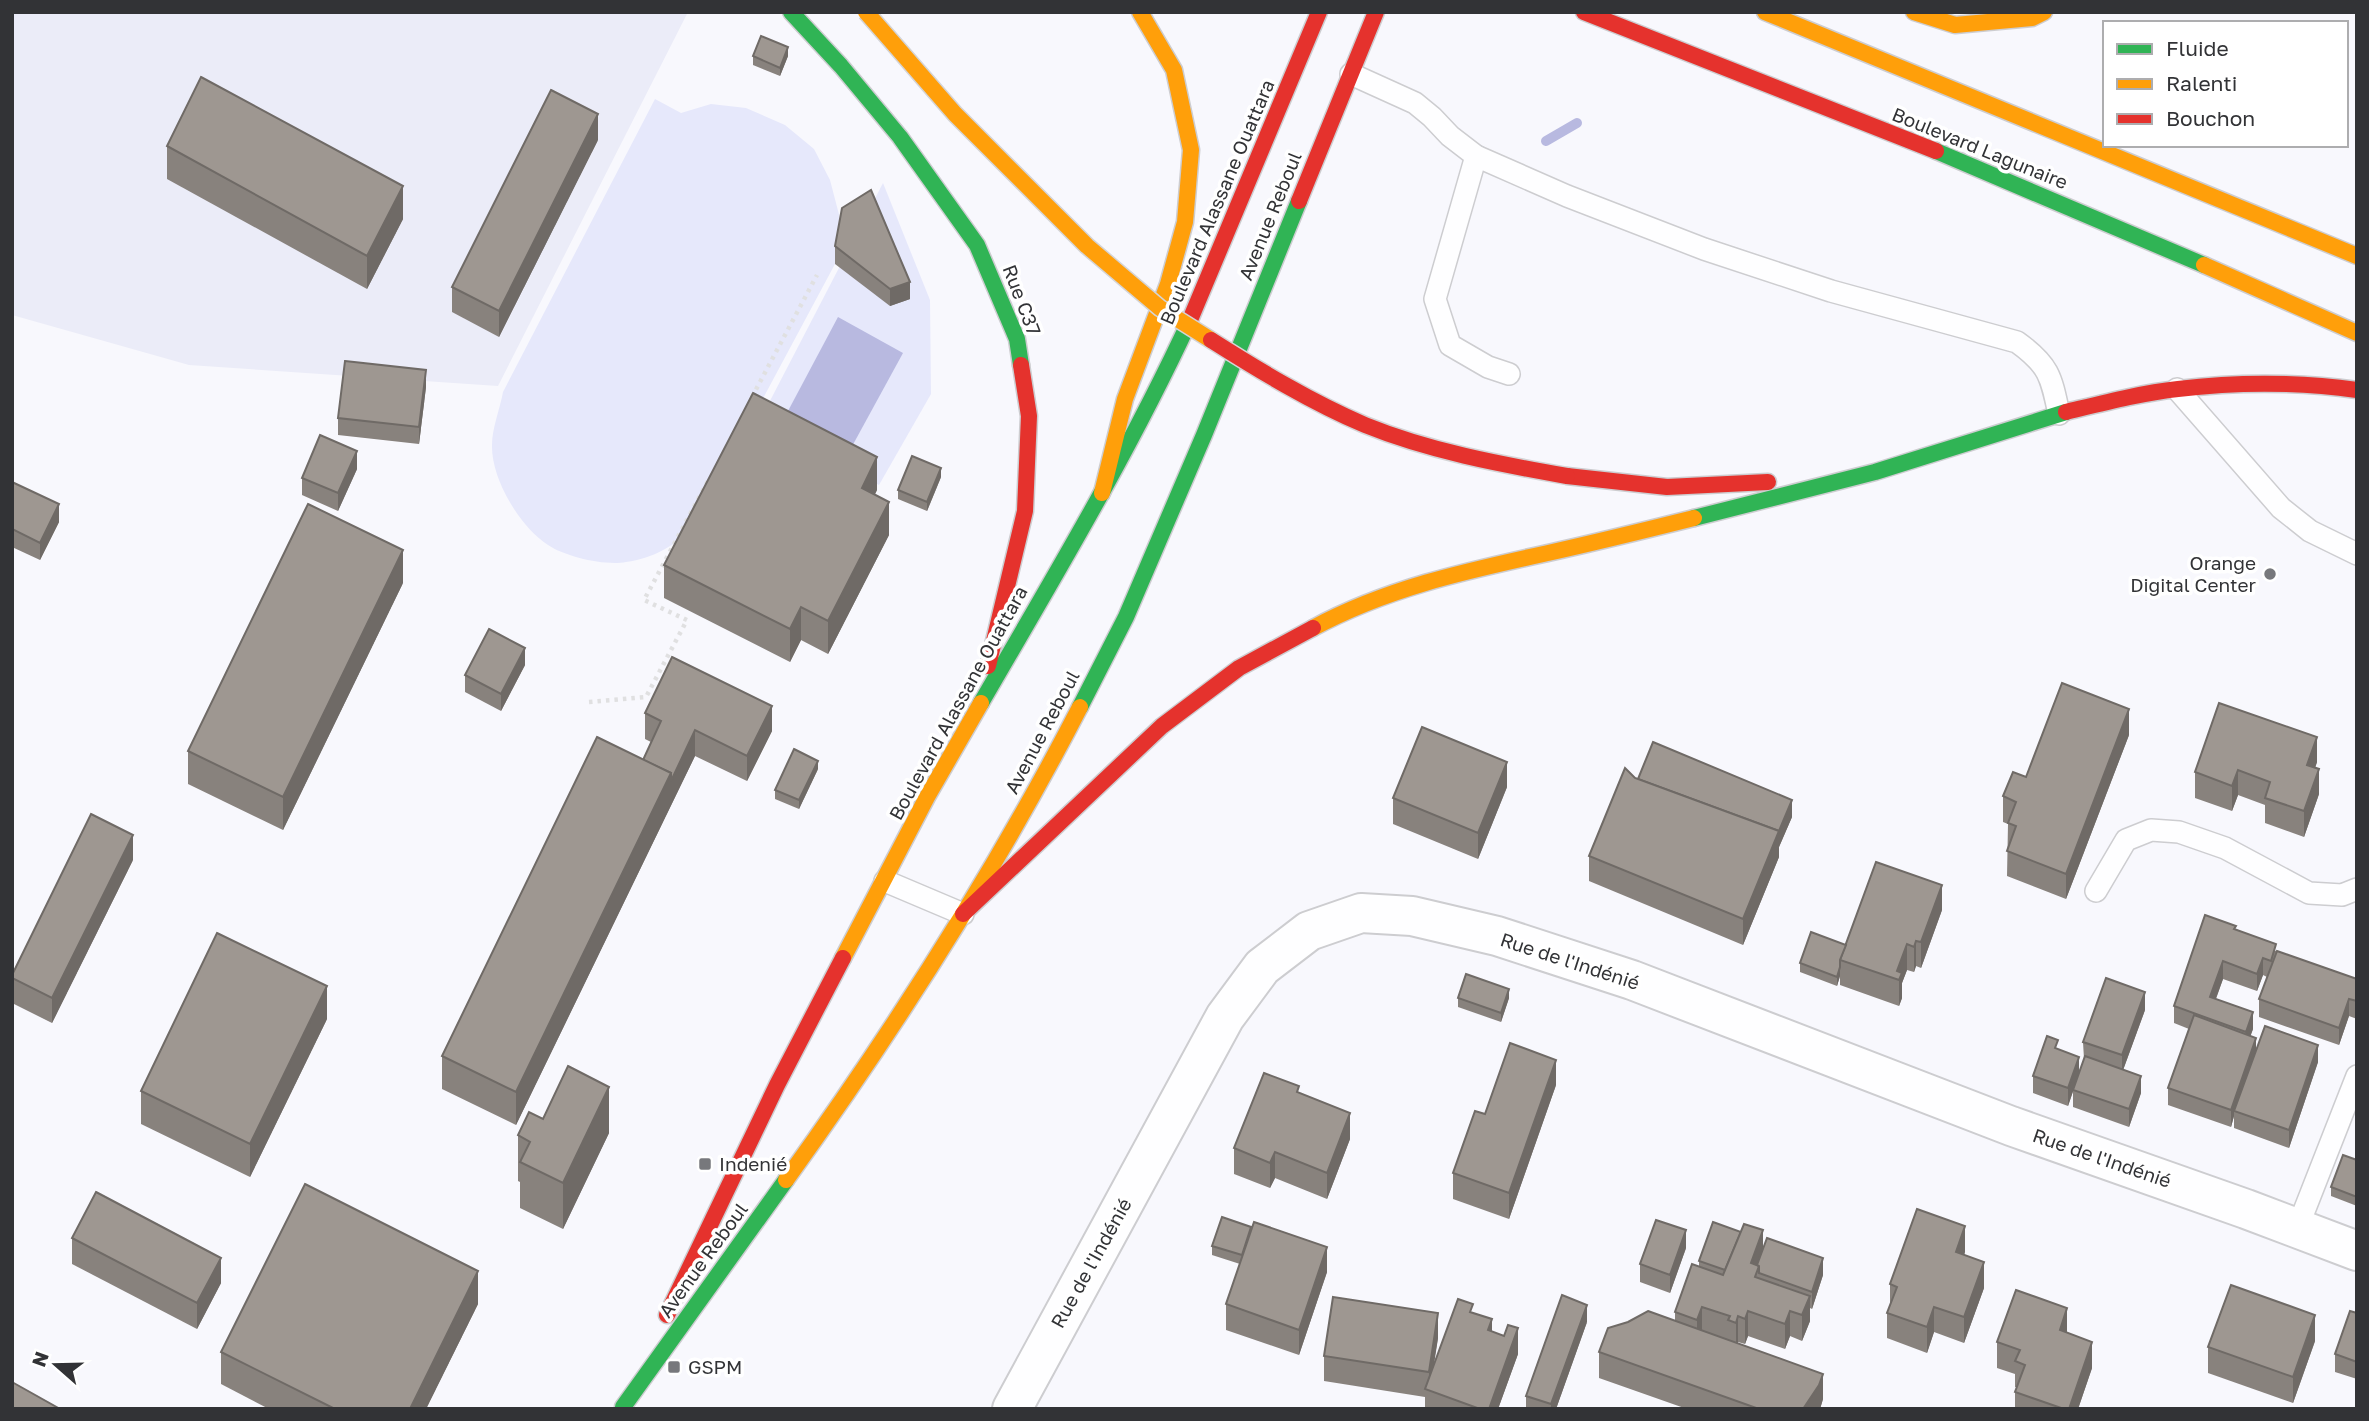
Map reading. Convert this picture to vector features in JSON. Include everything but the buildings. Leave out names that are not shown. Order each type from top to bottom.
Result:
[{"type":"main road","name":"Rue C37","points":[[791,12],[841,66],[900,137],[977,246],[1017,339],[1029,416],[1025,511],[979,706]]},
{"type":"main road","points":[[866,12],[974,133],[1087,246],[1160,308],[1277,382],[1366,425],[1473,460],[1567,476],[1667,486],[1759,482],[1875,472]]},
{"type":"main road","points":[[1102,493],[1125,399],[1168,284],[1185,222],[1191,150],[1174,70],[1140,12]]},
{"type":"main road","name":"Boulevard Alassane Ouattara","points":[[623,1408],[777,1085],[927,797],[1102,493],[1156,393],[1207,283],[1319,12]]},
{"type":"main road","name":"Avenue Reboul","points":[[623,1408],[831,1117],[963,914],[1051,764],[1126,617],[1204,435],[1376,12]]},
{"type":"main road","name":"Boulevard Lagunaire","points":[[1584,12],[1937,152],[2357,332]]},
{"type":"main road","points":[[1765,12],[2357,256]]},
{"type":"main road","points":[[1914,12],[1955,26],[2032,18],[2044,12]]},
{"type":"main road","points":[[963,914],[1162,726],[1239,668],[1341,613],[1440,577],[1616,538],[1875,472],[2059,414],[2177,388],[2244,384],[2357,390]]},
{"type":"street","name":"Rue de l'Indénié","points":[[1012,1409],[1225,1017],[1262,967],[1272,959],[1309,931],[1361,913],[1412,916],[1497,936],[1632,980],[2011,1126],[2357,1251]]},
{"type":"lane","points":[[1351,74],[1415,103],[1476,156],[1567,196],[1704,249],[1831,291],[2017,342],[2037,356],[2052,378],[2059,414]]},
{"type":"lane","points":[[1476,156],[1435,299],[1450,345],[1488,367],[1508,374]]},
{"type":"lane","points":[[2177,388],[2281,508],[2310,531],[2357,554]]},
{"type":"lane","points":[[2096,891],[2126,839],[2151,830],[2179,832],[2225,848],[2309,893],[2342,895],[2357,889]]},
{"type":"lane","points":[[885,881],[963,914]]},
{"type":"lane","points":[[2297,1228],[2357,1076]]},
{"type":"path","points":[[747,407],[817,275]]},
{"type":"path","points":[[589,702],[646,697],[687,620],[645,600],[715,468]]},
{"type":"shaded area","points":[[12,12],[688,12],[498,386],[189,365],[12,315]]},
{"type":"shaded area","points":[[655,99],[681,113],[711,104],[746,108],[785,125],[814,149],[830,180],[842,226],[835,264],[692,531],[669,547],[645,558],[617,563],[597,562],[575,557],[548,545],[527,527],[509,501],[496,472],[492,439],[503,392]]},
{"type":"shaded area","points":[[883,183],[930,300],[931,394],[879,485],[759,422]]},
{"type":"water","points":[[838,317],[903,353],[844,461],[780,426]]},
{"type":"waterway","points":[[1546,141],[1577,123]]},
{"type":"traffic: fast","points":[[791,12],[841,66],[900,137],[977,245],[1017,339],[1021,365]]},
{"type":"traffic: fast","points":[[1936,151],[2204,265]]},
{"type":"traffic: fast","points":[[1080,707],[1126,617],[1204,435],[1299,201]]},
{"type":"traffic: fast","points":[[981,703],[1116,466],[1190,320]]},
{"type":"traffic: fast","points":[[1694,518],[1875,472],[2066,412]]},
{"type":"traffic: fast","points":[[623,1407],[786,1180]]},
{"type":"traffic: slow","points":[[866,12],[955,114],[1087,246],[1160,308],[1211,340]]},
{"type":"traffic: slow","points":[[1102,493],[1125,399],[1168,284],[1185,222],[1191,150],[1174,70],[1140,12]]},
{"type":"traffic: slow","points":[[1765,12],[2357,256]]},
{"type":"traffic: slow","points":[[1914,12],[1955,25],[2032,18],[2044,12]]},
{"type":"traffic: slow","points":[[2204,265],[2357,333]]},
{"type":"traffic: slow","points":[[1313,628],[1369,602],[1428,582],[1694,518]]},
{"type":"traffic: slow","points":[[843,958],[927,797],[981,703]]},
{"type":"traffic: slow","points":[[786,1180],[866,1066],[942,949],[1013,829],[1080,707]]},
{"type":"traffic: jam","points":[[1190,320],[1319,12]]},
{"type":"traffic: jam","points":[[1299,201],[1376,12]]},
{"type":"traffic: jam","points":[[1584,12],[1936,151]]},
{"type":"traffic: jam","points":[[1211,340],[1286,386],[1365,425],[1439,449],[1567,476]]},
{"type":"traffic: jam","points":[[988,666],[1025,511],[1029,416],[1021,365]]},
{"type":"traffic: jam","points":[[2066,412],[2136,396],[2200,387],[2290,384],[2357,390]]},
{"type":"traffic: jam","points":[[1567,476],[1667,487],[1768,482]]},
{"type":"traffic: jam","points":[[963,914],[1162,726],[1239,668],[1313,628]]},
{"type":"traffic: jam","points":[[667,1315],[777,1085],[843,958]]},
{"type":"place","name":"Orange Digital Center","points":[[2270,574]]},
{"type":"place","name":"Indenié","points":[[705,1164]]},
{"type":"place","name":"GSPM","points":[[674,1367]]}]
